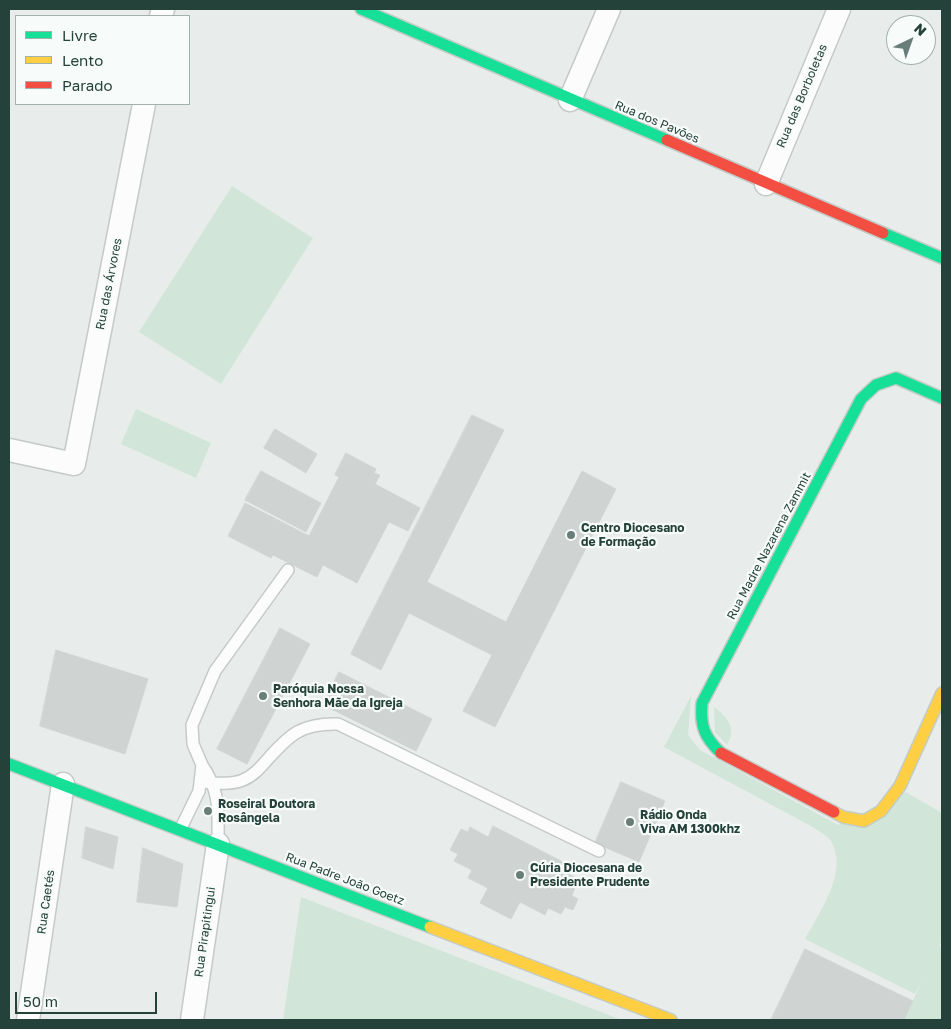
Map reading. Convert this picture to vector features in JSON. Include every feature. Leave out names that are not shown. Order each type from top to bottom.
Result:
[{"type":"street","points":[[570,100],[609,9]]},
{"type":"street","name":"Rua das Borboletas","points":[[766,184],[839,9]]},
{"type":"street","name":"Rua dos Pavões","points":[[369,10],[570,100],[942,258]]},
{"type":"street","name":"Rua das Árvores","points":[[9,450],[74,464],[144,105]]},
{"type":"street","name":"Rua Madre Nazarena Zammit","points":[[942,398],[896,378],[876,385],[861,399],[702,703],[700,726],[709,742],[723,755],[843,818],[864,821],[881,811],[900,786],[942,693]]},
{"type":"street","name":"Rua Padre João Goetz","points":[[9,764],[671,1020]]},
{"type":"street","name":"Rua Caetés","points":[[28,1020],[63,784]]},
{"type":"street","name":"Rua Pirapitingui","points":[[192,1020],[218,844]]},
{"type":"lane","points":[[218,844],[218,804],[214,783],[202,765],[193,744],[192,724],[215,671],[288,570]]},
{"type":"lane","points":[[201,782],[233,782],[253,774],[296,732],[313,724],[338,724],[598,851]]},
{"type":"lane","points":[[180,830],[201,782],[202,765]]},
{"type":"green space","points":[[232,186],[313,238],[221,384],[139,332]]},
{"type":"green space","points":[[136,409],[211,443],[196,478],[121,444]]},
{"type":"green space","points":[[691,696],[688,735],[700,750],[838,825],[906,792],[942,813],[942,941],[939,946],[942,948],[942,1020],[904,1020],[922,981],[915,994],[805,939],[830,892],[834,879],[836,853],[831,841],[824,834],[809,825],[664,747]]},
{"type":"green space","points":[[714,707],[730,724],[731,734],[727,745],[715,732]]},
{"type":"green space","points":[[301,897],[622,1020],[283,1020]]},
{"type":"building","name":"Centro Diocesano de Formação","points":[[472,415],[504,430],[427,582],[506,622],[582,471],[616,489],[495,727],[463,711],[492,655],[409,613],[381,670],[351,654]]},
{"type":"building","points":[[275,429],[317,454],[306,473],[264,448]]},
{"type":"building","points":[[346,453],[376,469],[374,473],[380,475],[375,484],[420,508],[408,531],[389,522],[357,583],[323,565],[317,577],[273,555],[271,558],[228,536],[245,503],[309,536],[339,477],[335,475]]},
{"type":"building","points":[[261,471],[321,503],[306,532],[245,500]]},
{"type":"building","name":"Paróquia Nossa Senhora Mãe da Igreja","points":[[280,628],[310,644],[247,764],[217,749]]},
{"type":"building","points":[[56,650],[148,679],[125,754],[40,726]]},
{"type":"building","points":[[339,672],[432,719],[416,751],[323,705]]},
{"type":"building","name":"Rádio Onda Viva AM 1300khz","points":[[621,782],[665,801],[639,862],[595,843]]},
{"type":"building","name":"Cúria Diocesana de Presidente Prudente","points":[[493,826],[569,865],[565,872],[578,879],[572,896],[578,899],[573,910],[565,907],[561,914],[548,908],[545,915],[520,902],[511,919],[480,903],[488,888],[468,878],[472,870],[454,861],[458,854],[450,850],[461,829],[468,832],[470,827],[488,837]]},
{"type":"building","points":[[86,827],[118,837],[113,869],[82,858]]},
{"type":"building","points":[[143,848],[183,864],[177,907],[137,902]]},
{"type":"building","points":[[805,949],[913,1001],[904,1020],[771,1020]]},
{"type":"traffic: fast","points":[[361,9],[667,140]]},
{"type":"traffic: fast","points":[[883,233],[942,258]]},
{"type":"traffic: fast","points":[[721,753],[704,731],[702,703],[861,399],[876,385],[896,378],[942,398]]},
{"type":"traffic: fast","points":[[9,764],[430,927]]},
{"type":"traffic: slow","points":[[834,812],[843,817],[864,821],[881,811],[900,786],[942,693]]},
{"type":"traffic: slow","points":[[430,927],[671,1020]]},
{"type":"traffic: jam","points":[[667,140],[883,233]]},
{"type":"traffic: jam","points":[[721,753],[834,812]]},
{"type":"place","name":"Centro Diocesano de Formação","points":[[571,535]]},
{"type":"place","name":"Paróquia Nossa Senhora Mãe da Igreja","points":[[263,696]]},
{"type":"place","name":"Roseiral Doutora Rosângela","points":[[208,811]]},
{"type":"place","name":"Rádio Onda Viva AM 1300khz","points":[[630,822]]},
{"type":"place","name":"Cúria Diocesana de Presidente Prudente","points":[[520,875]]}]
